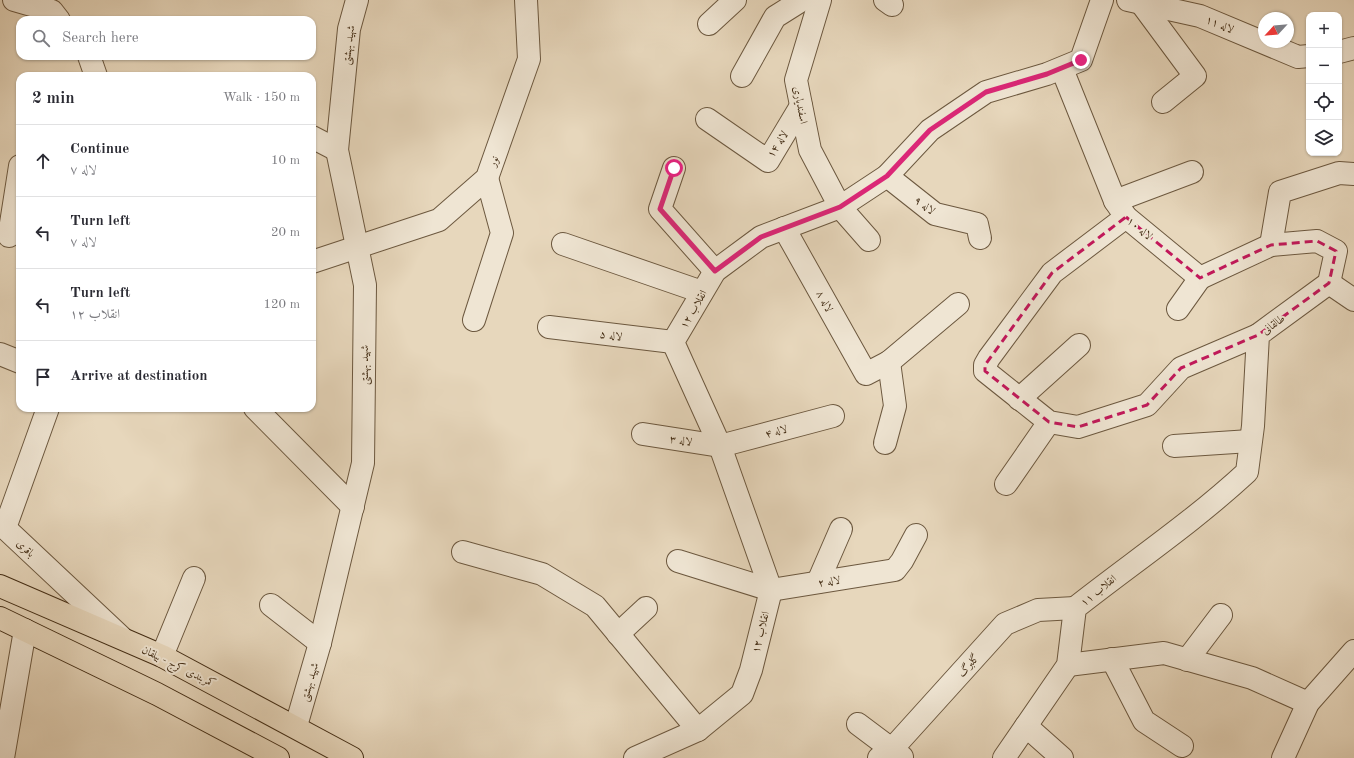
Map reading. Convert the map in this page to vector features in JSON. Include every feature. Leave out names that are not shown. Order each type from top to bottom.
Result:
[{"type":"highway","name":"کمربندی کرج - بیلقان","points":[[0,586],[162,656],[296,726],[352,758]]},
{"type":"highway","points":[[0,618],[163,697],[278,758]]},
{"type":"street","points":[[14,0],[57,10]]},
{"type":"street","name":"شهید بهشتی","points":[[296,726],[320,643],[363,462],[365,285],[337,150],[349,29],[357,0]]},
{"type":"street","name":"نور","points":[[316,261],[439,220],[487,178],[529,59],[526,0]]},
{"type":"street","points":[[709,24],[735,0]]},
{"type":"street","points":[[742,76],[775,18],[802,0]]},
{"type":"street","name":"اسفندیاری","points":[[820,0],[796,80],[801,106],[810,150],[840,207],[869,240]]},
{"type":"street","name":"انقلاب ۱۲","points":[[673,342],[715,271],[761,237],[840,207],[887,176],[930,130],[986,92],[1062,69],[1081,60],[1102,0]]},
{"type":"street","points":[[1134,1],[1196,76],[1163,102]]},
{"type":"street","name":"لاله ۱۱","points":[[1134,1],[1200,16],[1298,57],[1306,56]]},
{"type":"street","points":[[1342,51],[1354,48]]},
{"type":"street","points":[[90,60],[95,72]]},
{"type":"street","name":"لاله ۱۰","points":[[1062,69],[1121,209],[1200,278]]},
{"type":"street","name":"لاله ۱۴","points":[[707,119],[768,161],[801,106]]},
{"type":"street","points":[[316,139],[337,150]]},
{"type":"street","points":[[674,168],[660,209],[715,271]]},
{"type":"street","points":[[1192,172],[1121,209],[1052,273],[988,358],[985,365],[985,370],[1049,422],[1078,427],[1147,405],[1181,368],[1258,335]]},
{"type":"street","points":[[1270,245],[1280,192],[1339,173],[1354,174]]},
{"type":"street","name":"لاله ۹","points":[[887,176],[935,214],[977,224],[980,238]]},
{"type":"street","points":[[474,320],[502,233],[487,178]]},
{"type":"street","points":[[10,238],[16,195]]},
{"type":"street","name":"لاله ۸","points":[[784,228],[866,374],[889,362]]},
{"type":"street","points":[[1178,309],[1200,278],[1270,245],[1317,241],[1336,251],[1329,283],[1354,300]]},
{"type":"street","points":[[563,244],[702,292]]},
{"type":"street","name":"طالقانی","points":[[1236,482],[1246,472],[1250,441],[1258,335],[1329,283]]},
{"type":"street","points":[[885,442],[895,406],[889,362],[958,304]]},
{"type":"street","name":"لاله ۵","points":[[550,327],[673,342]]},
{"type":"street","points":[[673,342],[720,446],[771,590]]},
{"type":"street","points":[[1019,399],[1079,345]]},
{"type":"street","points":[[0,354],[16,360]]},
{"type":"street","name":"باقری","points":[[47,412],[5,528],[122,639]]},
{"type":"street","points":[[259,412],[353,508]]},
{"type":"street","name":"لاله ۴","points":[[720,446],[833,416]]},
{"type":"street","points":[[1006,484],[1049,422]]},
{"type":"street","name":"لاله ۳","points":[[643,434],[720,446]]},
{"type":"street","points":[[1174,446],[1250,441]]},
{"type":"street","name":"انقلاب ۱۱","points":[[1004,758],[1068,665],[1075,608],[1119,572],[1210,505],[1236,482]]},
{"type":"street","points":[[818,582],[841,529]]},
{"type":"street","name":"لاله ۲","points":[[771,590],[896,570],[916,535]]},
{"type":"street","points":[[463,552],[542,574],[595,606],[698,730]]},
{"type":"street","points":[[678,561],[771,590]]},
{"type":"street","points":[[162,656],[194,578]]},
{"type":"street","name":"انقلاب ۱۲","points":[[635,758],[667,749],[698,730],[742,694],[751,670],[771,590]]},
{"type":"street","points":[[271,605],[320,643]]},
{"type":"street","points":[[618,634],[646,608]]},
{"type":"street","name":"گلبرگ","points":[[891,755],[1005,624],[1038,610],[1075,608]]},
{"type":"street","points":[[1188,660],[1221,615]]},
{"type":"street","points":[[4,758],[6,711],[25,630]]},
{"type":"street","points":[[1283,758],[1308,703],[1354,651]]},
{"type":"street","points":[[1068,665],[1164,653],[1252,678],[1308,703]]},
{"type":"street","points":[[1112,659],[1144,722],[1182,746]]},
{"type":"street","points":[[858,724],[891,755]]},
{"type":"street","points":[[1026,726],[1062,758]]},
{"type":"highlighted area","points":[[1126,217],[1200,278],[1271,245],[1317,241],[1336,251],[1329,283],[1258,335],[1181,368],[1147,405],[1078,427],[1049,422],[985,371],[985,365],[1052,273]]},
{"type":"route","points":[[674,168],[660,209],[715,271],[761,237],[840,207],[887,176],[930,130],[986,92],[1047,74],[1081,60]]}]
